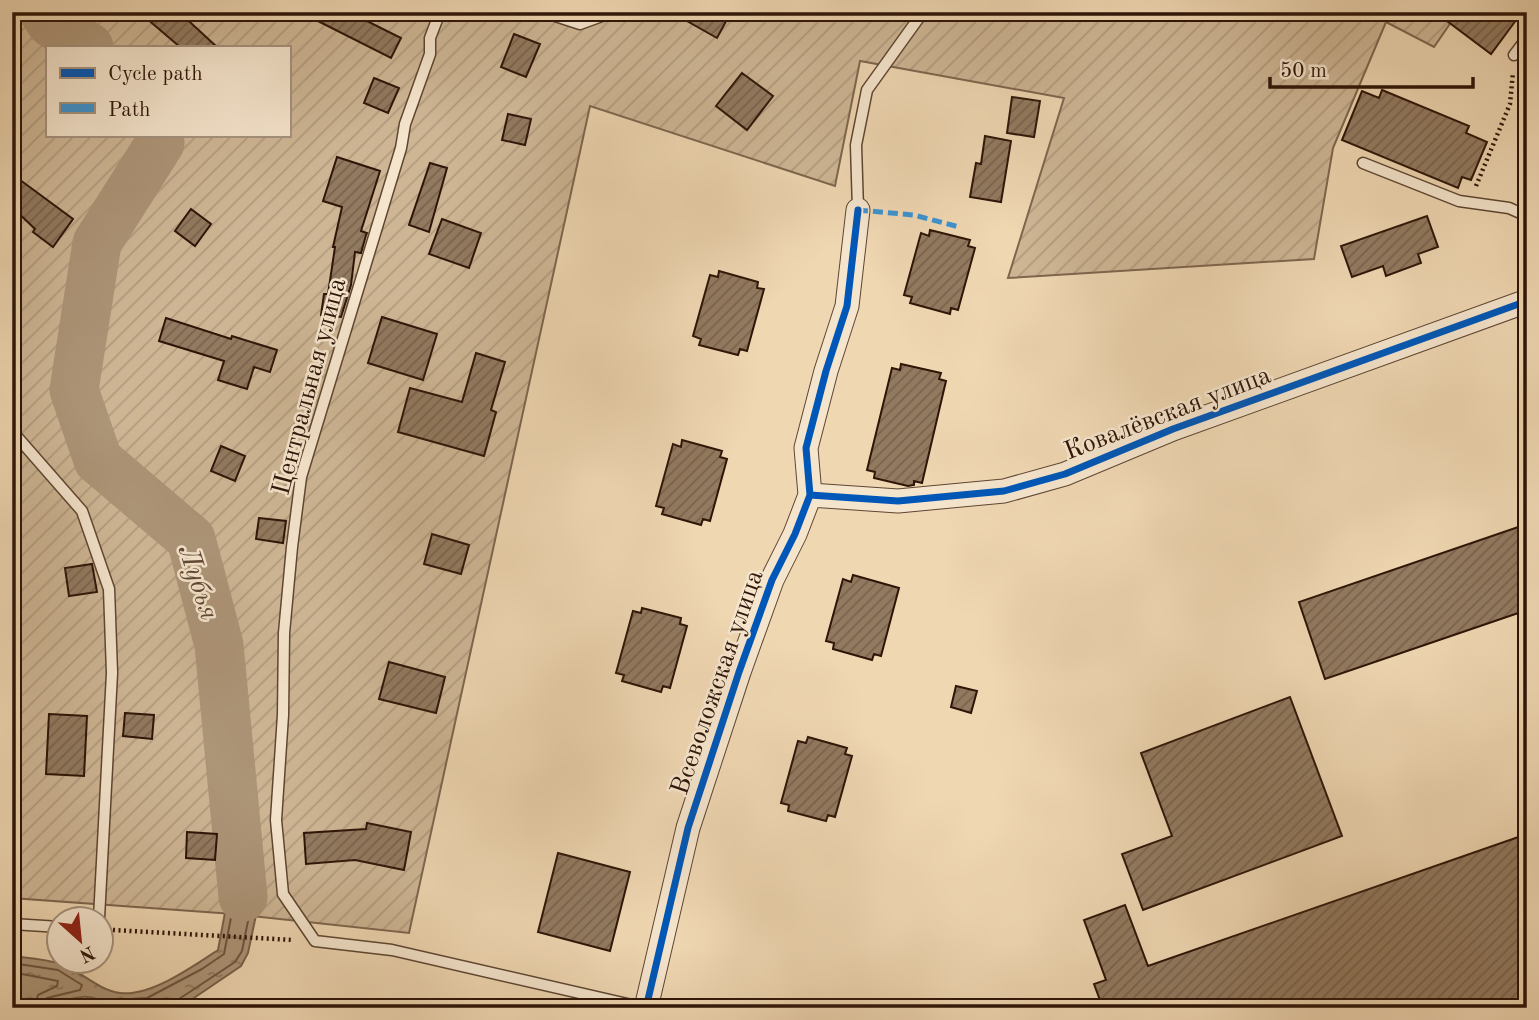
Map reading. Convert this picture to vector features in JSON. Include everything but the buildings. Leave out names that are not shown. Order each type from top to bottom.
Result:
[{"type":"street","name":"Всеволожская улица","points":[[645,1008],[688,828],[772,580],[795,534],[810,495],[806,448],[826,370],[847,306],[858,211]]},
{"type":"street","name":"Ковалёвская улица","points":[[810,495],[898,501],[1004,491],[1065,474],[1172,429],[1527,301]]},
{"type":"lane","name":"Центральная улица","points":[[315,941],[284,894],[276,820],[283,715],[284,633],[301,477],[401,148],[405,124],[430,54],[430,38],[440,12]]},
{"type":"lane","points":[[543,12],[580,23],[602,16],[603,12]]},
{"type":"lane","name":"Всеволожская улица","points":[[858,211],[856,145],[867,90],[923,12]]},
{"type":"lane","points":[[1514,55],[1527,38]]},
{"type":"lane","points":[[1363,163],[1459,201],[1509,208],[1527,216]]},
{"type":"lane","points":[[12,431],[82,511],[109,589],[112,673],[100,904]]},
{"type":"lane","points":[[12,924],[46,926]]},
{"type":"lane","points":[[315,941],[392,950],[645,1008]]},
{"type":"path","points":[[1469,202],[1510,104],[1514,55]]},
{"type":"path","points":[[116,930],[315,941]]},
{"type":"shaded area","points":[[12,12],[1458,12],[1434,47],[1386,22],[1333,148],[1314,259],[1008,278],[1064,98],[860,61],[835,186],[590,106],[409,933],[233,914],[12,898]]},
{"type":"water","points":[[247,829],[259,901],[248,953],[241,966],[179,1008],[108,1008],[94,998],[78,997],[42,1008],[12,1008],[12,956],[46,961],[46,974],[81,974],[112,991],[132,993],[171,979],[218,950],[227,902],[224,834]]},
{"type":"waterway","name":"Лубья","points":[[44,12],[51,23],[87,46]]},
{"type":"waterway","name":"Лубья","points":[[159,136],[160,143],[97,243],[74,390],[98,460],[191,539],[219,645],[243,897]]},
{"type":"marked path","points":[[858,210],[914,215],[959,227]]},
{"type":"cycle path","points":[[646,1008],[688,828],[772,580],[795,534],[810,495],[806,448],[826,371],[847,306],[858,210]]},
{"type":"cycle path","points":[[810,495],[898,501],[1004,491],[1065,474],[1173,429],[1527,301]]}]
